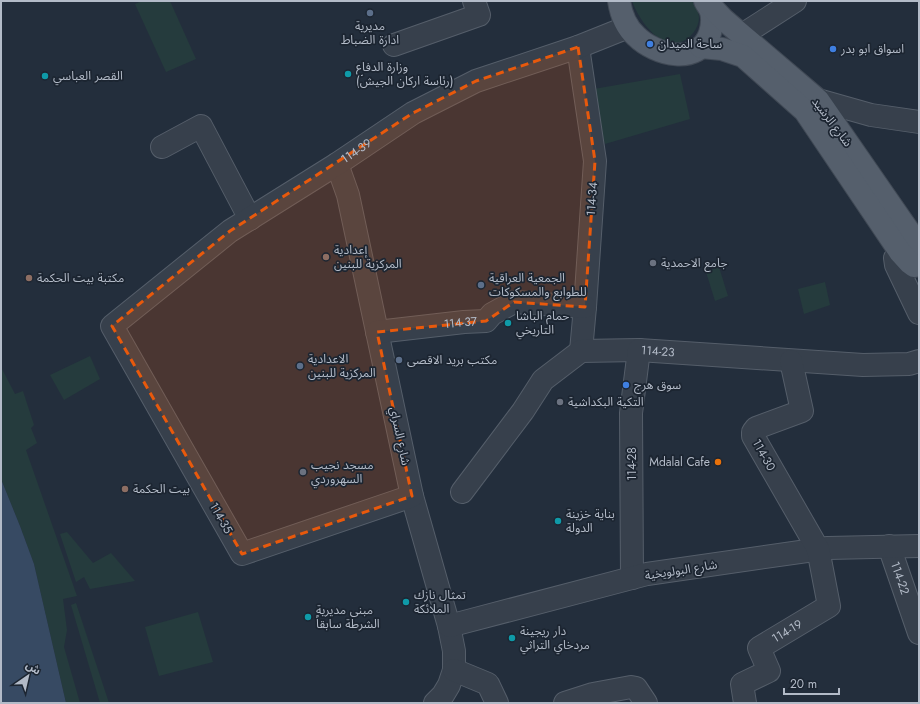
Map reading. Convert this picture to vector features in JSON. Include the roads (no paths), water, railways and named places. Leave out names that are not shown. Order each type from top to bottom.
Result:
[{"type":"main road","points":[[619,1],[621,13],[628,27],[635,36],[645,44],[664,52],[684,55],[694,52],[701,47],[708,37],[712,25],[712,13],[706,1]]},
{"type":"main road","name":"شارع الرشيد","points":[[706,1],[723,19],[818,100],[910,249],[910,263],[914,266],[919,266]]},
{"type":"main road","name":"شارع الرشيد","points":[[701,47],[722,49],[743,56],[805,111],[910,249]]},
{"type":"street","points":[[394,45],[479,15],[474,1]]},
{"type":"street","points":[[742,35],[795,1]]},
{"type":"street","name":"114-39","points":[[112,326],[230,231],[337,164],[413,113],[476,81],[578,47],[628,27]]},
{"type":"street","name":"114-34","points":[[578,47],[595,161],[581,351]]},
{"type":"street","points":[[818,100],[871,115],[909,121],[919,137]]},
{"type":"street","points":[[162,147],[201,126],[250,219]]},
{"type":"street","name":"شارع السراي","points":[[337,164],[348,195],[412,496],[449,626],[454,651],[454,670],[450,685],[435,703]]},
{"type":"street","points":[[910,249],[895,258],[896,265],[919,313]]},
{"type":"street","name":"114-37","points":[[377,332],[464,322],[486,321],[492,314],[514,302],[585,307]]},
{"type":"street","name":"114-35","points":[[112,326],[242,554],[412,496]]},
{"type":"street","name":"114-23","points":[[581,351],[639,350],[863,365],[909,364],[919,361]]},
{"type":"street","name":"114-28","points":[[632,578],[631,413],[639,350]]},
{"type":"street","points":[[462,492],[523,411],[543,380],[581,351]]},
{"type":"street","name":"114-30","points":[[791,361],[802,411],[756,428],[753,432],[753,436],[818,549]]},
{"type":"street","name":"114-22","points":[[889,546],[919,633]]},
{"type":"street","name":"شارع البولويخية","points":[[449,626],[647,574],[818,549],[919,546]]},
{"type":"street","name":"114-19","points":[[745,703],[742,684],[769,671],[759,648],[829,606],[818,549]]},
{"type":"street","points":[[454,670],[488,684],[497,703]]},
{"type":"street","points":[[565,703],[593,694],[631,687],[636,688],[646,703]]},
{"type":"water","points":[[1,479],[34,564],[66,703],[1,703]]},
{"type":"place","name":"مديرية ادارة الضباط","points":[[370,13]]},
{"type":"place","name":"ساحة الميدان","points":[[650,44]]},
{"type":"place","name":"اسواق ابو بدر","points":[[833,49]]},
{"type":"place","name":"وزارة الدفاع (رئاسة اركان الجيش)","points":[[348,74]]},
{"type":"place","name":"القصر العباسي","points":[[45,76]]},
{"type":"place","name":"إعدادية المركزية للبنين","points":[[326,257]]},
{"type":"place","name":"جامع الاحمدية","points":[[653,263]]},
{"type":"place","name":"مكتبة بيت الحكمة","points":[[29,278]]},
{"type":"place","name":"الجمعية العراقية للطوابع والمسكوكات","points":[[481,285]]},
{"type":"place","name":"حمام الباشا التاريخي","points":[[508,323]]},
{"type":"place","name":"مكتب بريد الاقصى","points":[[399,360]]},
{"type":"place","name":"الاعدادية المركزية للبنين","points":[[300,366]]},
{"type":"place","name":"سوق هرج","points":[[626,385]]},
{"type":"place","name":"التكية البكداشية","points":[[560,402]]},
{"type":"place","name":"Mdalal Cafe","points":[[718,462]]},
{"type":"place","name":"مسجد نجيب السهروردي","points":[[303,472]]},
{"type":"place","name":"بيت الحكمة","points":[[125,489]]},
{"type":"place","name":"بناية خزينة الدولة","points":[[558,521]]},
{"type":"place","name":"تمثال نازك الملائكة","points":[[406,602]]},
{"type":"place","name":"مبنى مديرية الشرطة سابقاً","points":[[308,617]]},
{"type":"place","name":"دار ريجينة مردخاي التراثي","points":[[512,638]]}]
